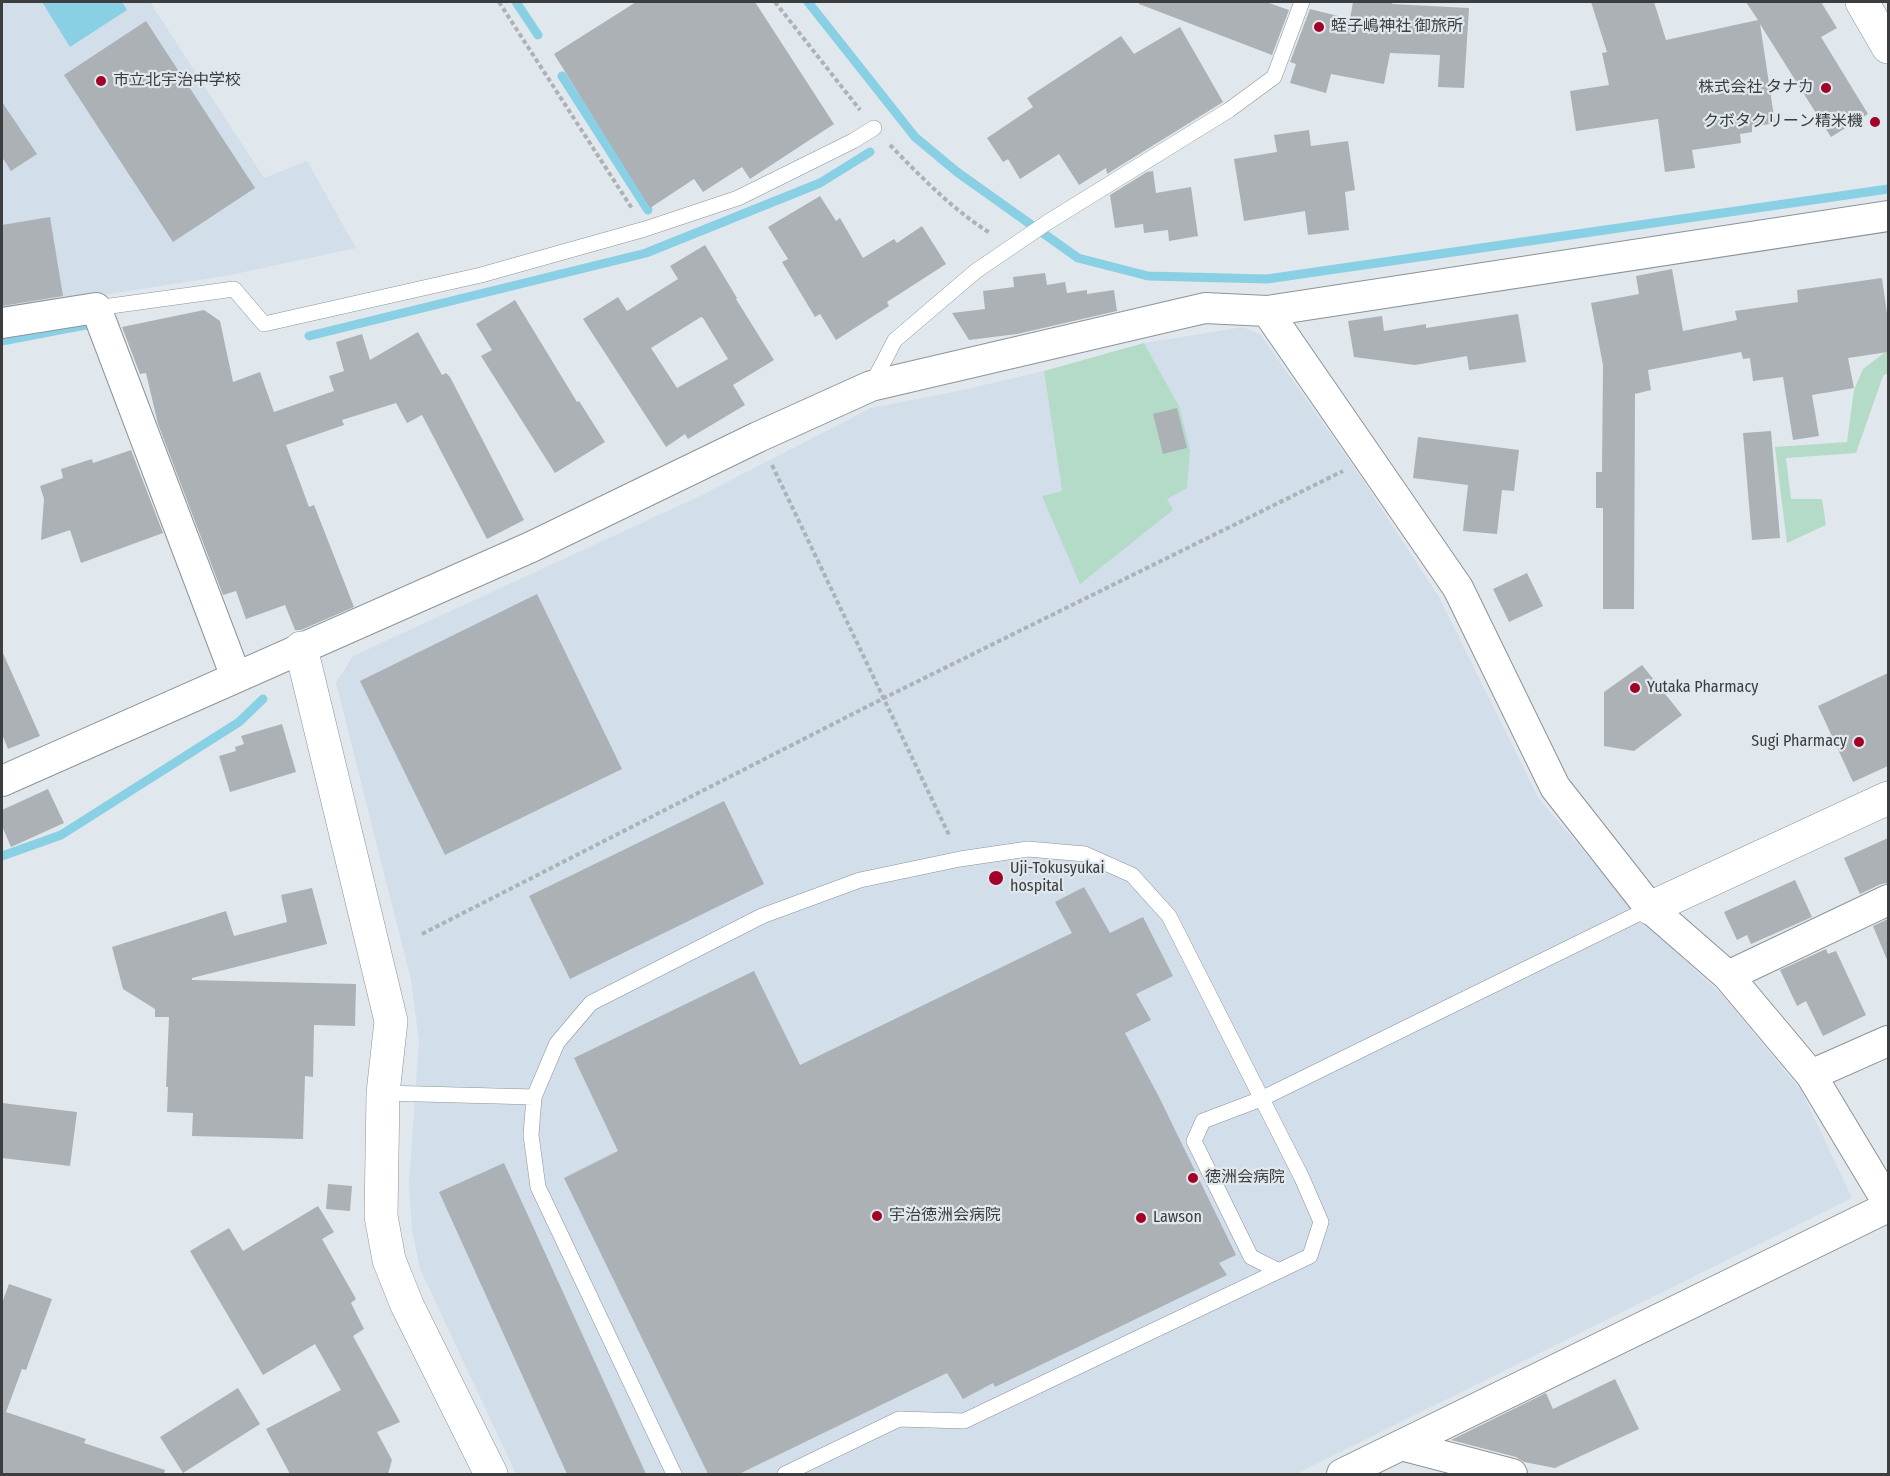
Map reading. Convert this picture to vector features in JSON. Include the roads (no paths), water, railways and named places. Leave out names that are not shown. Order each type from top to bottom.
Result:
[{"type":"street","points":[[1862,2],[1888,47]]},
{"type":"street","points":[[2,781],[531,547],[758,437],[872,386],[1206,308],[1267,310],[1888,216]]},
{"type":"street","points":[[2,323],[96,308],[236,677]]},
{"type":"street","points":[[1267,310],[1458,588],[1555,787],[1650,908],[1728,976],[1811,1075],[1888,1205],[1342,1474]]},
{"type":"street","points":[[301,648],[391,1021],[382,1093],[381,1216],[389,1260],[407,1305],[491,1474]]},
{"type":"street","points":[[1650,908],[1888,798]]},
{"type":"street","points":[[1728,976],[1888,900]]},
{"type":"street","points":[[1811,1075],[1888,1041]]},
{"type":"street","points":[[1401,1445],[1512,1474]]},
{"type":"lane","points":[[872,386],[895,340],[976,271],[1048,222],[1229,110],[1274,77],[1302,2]]},
{"type":"lane","points":[[96,308],[234,288],[264,324],[481,275],[645,229],[738,198],[853,141],[874,128]]},
{"type":"lane","points":[[674,1474],[538,1186],[531,1135],[534,1097],[557,1043],[591,1003],[762,916],[860,880],[960,859],[1028,849],[1085,854],[1132,875],[1169,916],[1302,1178],[1321,1222],[1310,1256],[964,1421],[899,1419],[784,1474]]},
{"type":"lane","points":[[1279,1271],[1251,1257],[1194,1141],[1203,1121],[1261,1099],[1650,908]]},
{"type":"lane","points":[[382,1093],[534,1097]]},
{"type":"water","points":[[42,2],[122,2],[127,10],[70,47]]},
{"type":"waterway","points":[[516,2],[538,35]]},
{"type":"waterway","points":[[808,2],[915,137],[957,172],[1078,258],[1148,276],[1267,279],[1888,189]]},
{"type":"waterway","points":[[562,76],[648,210]]},
{"type":"waterway","points":[[309,336],[646,253],[820,183],[870,152]]},
{"type":"waterway","points":[[2,341],[96,323]]},
{"type":"waterway","points":[[2,856],[61,835],[239,722],[263,699]]},
{"type":"place","name":"蛭子嶋神社 御旅所","points":[[1319,27]]},
{"type":"place","name":"市立北宇治中学校","points":[[101,81]]},
{"type":"place","name":"株式会社 タナカ","points":[[1826,88]]},
{"type":"place","name":"クボタクリーン精米機","points":[[1875,122]]},
{"type":"place","name":"Yutaka Pharmacy","points":[[1635,688]]},
{"type":"place","name":"Sugi Pharmacy","points":[[1859,742]]},
{"type":"place","name":"Uji-Tokusyukai hospital","points":[[996,878]]},
{"type":"place","name":"徳洲会病院","points":[[1193,1178]]},
{"type":"place","name":"宇治徳洲会病院","points":[[877,1216]]},
{"type":"place","name":"Lawson","points":[[1141,1218]]}]
